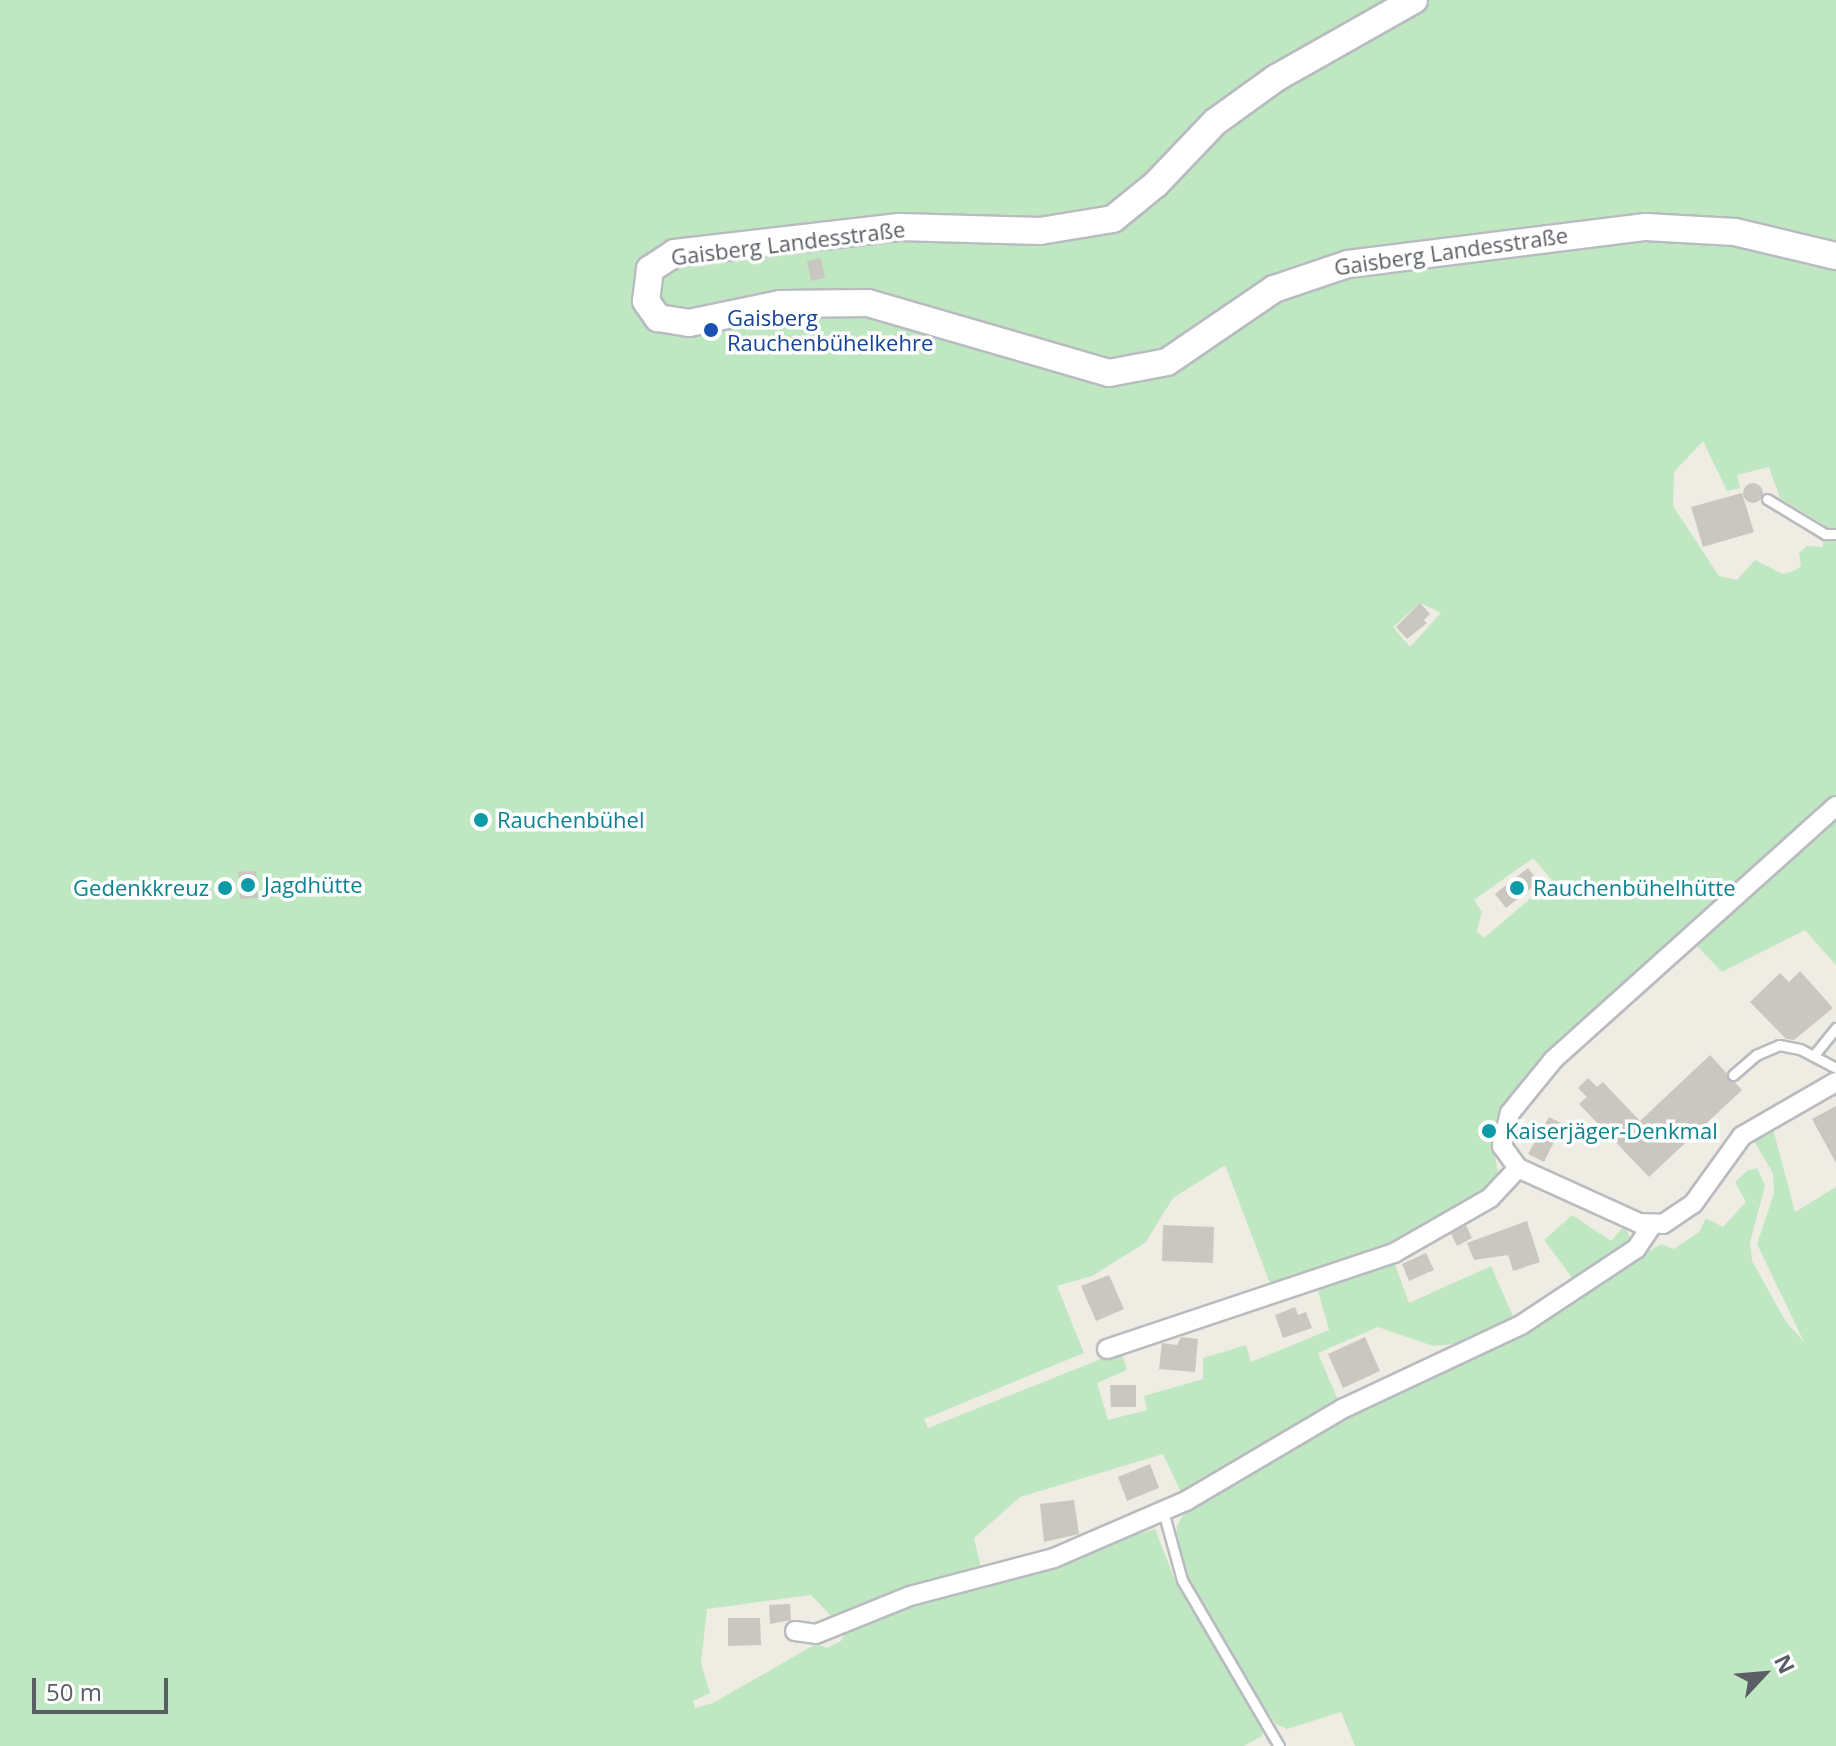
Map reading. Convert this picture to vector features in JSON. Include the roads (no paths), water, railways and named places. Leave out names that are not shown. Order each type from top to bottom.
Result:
[{"type":"main road","name":"Gaisberg Landesstraße","points":[[1414,0],[1264,87],[1215,122],[1156,184],[1113,219],[1040,231],[899,227],[675,253],[650,269],[646,301],[658,318],[689,323],[780,304],[868,303],[1109,373],[1167,362],[1274,289],[1348,264],[1646,227],[1735,232],[1836,256]]},
{"type":"street","points":[[1836,806],[1536,1079],[1502,1132],[1504,1152],[1518,1168],[1652,1225],[1668,1222],[1687,1210],[1751,1129],[1836,1082]]},
{"type":"street","points":[[1107,1349],[1394,1253],[1490,1198],[1518,1168]]},
{"type":"street","points":[[795,1631],[816,1634],[910,1596],[1054,1558],[1163,1511],[1358,1401],[1521,1325],[1636,1249],[1652,1225]]},
{"type":"lane","points":[[1767,499],[1825,534],[1836,534]]},
{"type":"lane","points":[[1814,1055],[1836,1028]]},
{"type":"lane","points":[[1733,1075],[1756,1055],[1779,1045],[1814,1055],[1836,1068]]},
{"type":"lane","points":[[1163,1511],[1182,1580],[1279,1746]]},
{"type":"place","name":"Gaisberg Rauchenbühelkehre","points":[[711,330]]},
{"type":"place","name":"Rauchenbühel","points":[[481,820]]},
{"type":"place","name":"Jagdhütte","points":[[248,885]]},
{"type":"place","name":"Gedenkkreuz","points":[[225,888]]},
{"type":"place","name":"Rauchenbühelhütte","points":[[1517,888]]},
{"type":"place","name":"Kaiserjäger-Denkmal","points":[[1489,1131]]}]
